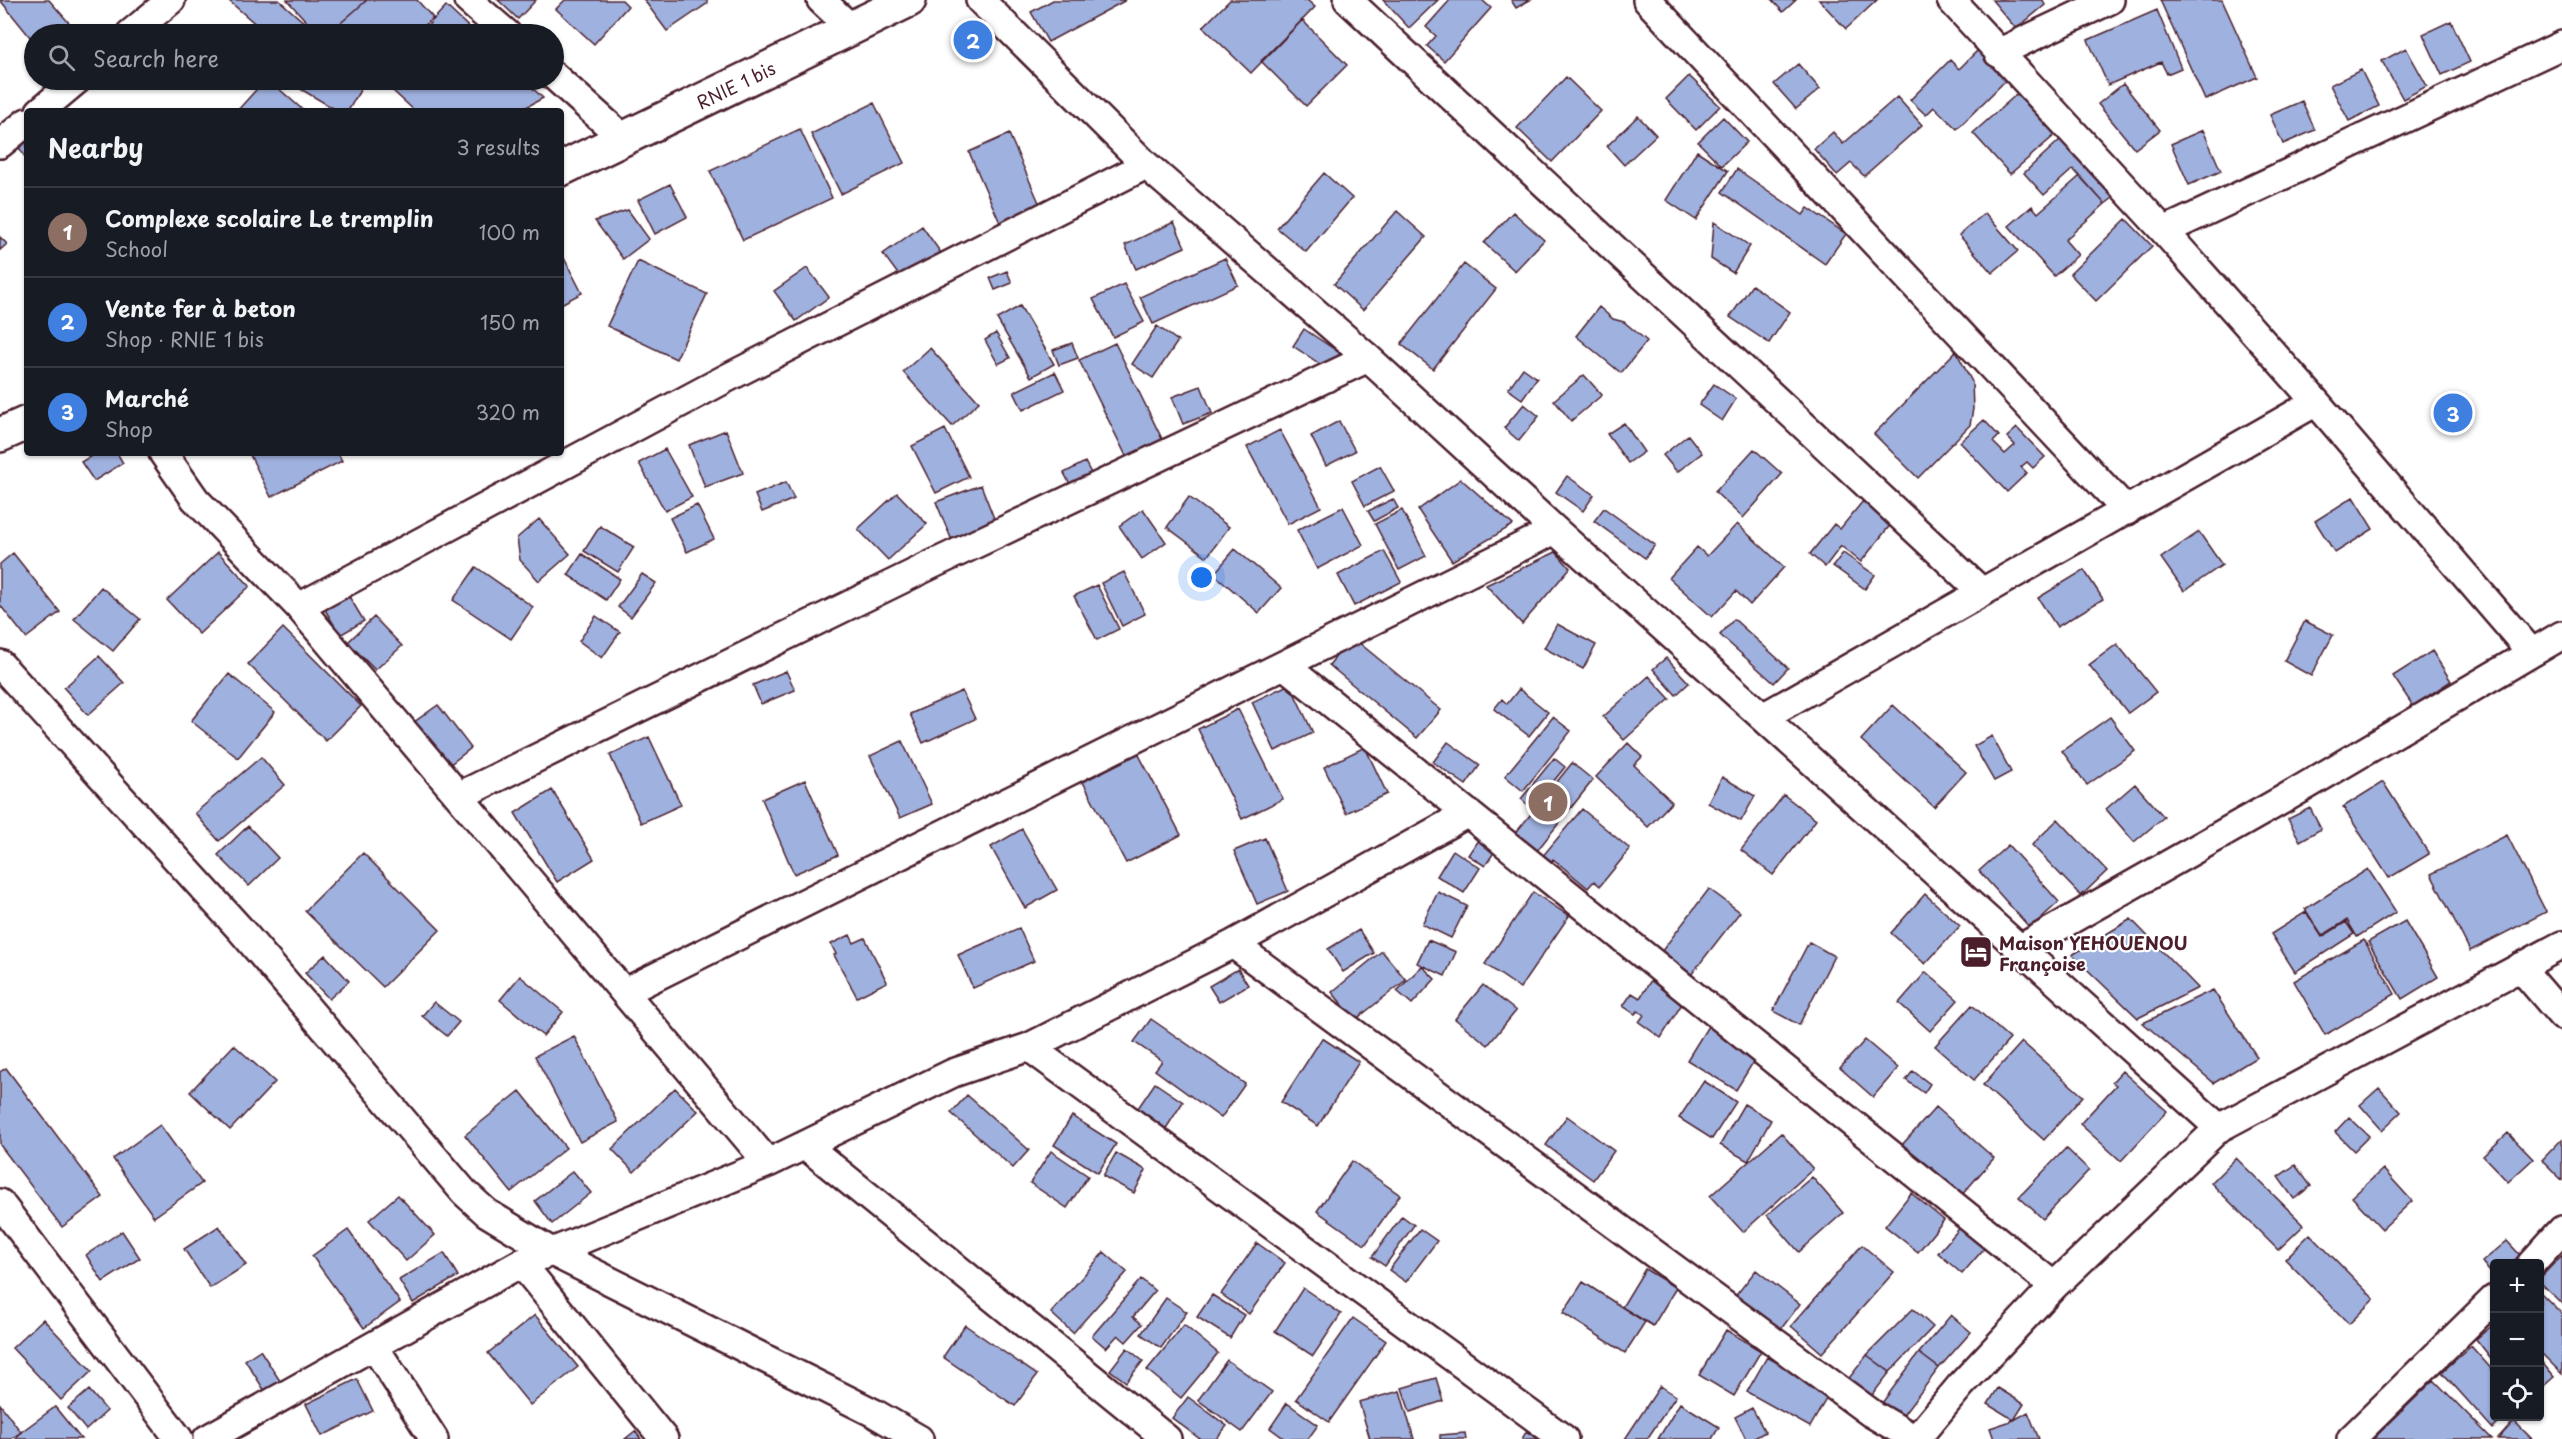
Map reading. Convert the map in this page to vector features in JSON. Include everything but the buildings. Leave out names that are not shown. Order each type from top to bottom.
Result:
[{"type":"main road","name":"RNIE 1 bis","points":[[564,168],[909,0]]},
{"type":"main road","points":[[0,435],[24,424]]},
{"type":"street","points":[[142,24],[171,0]]},
{"type":"street","points":[[468,0],[496,24]]},
{"type":"street","points":[[820,0],[851,28]]},
{"type":"street","points":[[980,0],[1146,165],[1368,358],[1555,530],[2219,1128]]},
{"type":"street","points":[[1347,0],[1982,592]]},
{"type":"street","points":[[1647,0],[2127,511]]},
{"type":"street","points":[[1951,0],[2164,231],[2316,402],[2531,652]]},
{"type":"street","points":[[1998,53],[2110,0]]},
{"type":"street","points":[[2164,231],[2562,45]]},
{"type":"street","points":[[564,85],[624,139]]},
{"type":"street","points":[[44,108],[65,90]]},
{"type":"street","points":[[0,144],[24,124]]},
{"type":"street","points":[[299,607],[727,378],[1146,165]]},
{"type":"street","points":[[459,796],[929,566],[1368,358]]},
{"type":"street","points":[[1763,717],[2316,402]]},
{"type":"street","points":[[166,456],[195,499],[299,607],[768,1163]]},
{"type":"street","points":[[625,992],[1555,530]]},
{"type":"street","points":[[2021,948],[2282,800],[2562,635]]},
{"type":"street","points":[[0,664],[240,929],[464,1192],[487,1213],[552,1252],[874,1413],[920,1439]]},
{"type":"street","points":[[1284,665],[2055,1286]]},
{"type":"street","points":[[207,1439],[521,1263],[768,1163],[952,1073],[1029,1047],[1233,944],[1468,813]]},
{"type":"street","points":[[1233,944],[1871,1413],[1916,1439],[1961,1385],[2055,1286],[2219,1128],[2562,945]]},
{"type":"street","points":[[2520,968],[2562,1016]]},
{"type":"street","points":[[1029,1047],[1564,1439]]},
{"type":"street","points":[[805,1145],[1167,1439]]},
{"type":"street","points":[[0,1203],[179,1439]]},
{"type":"street","points":[[2535,1259],[2562,1230]]},
{"type":"street","points":[[521,1263],[664,1439]]},
{"type":"street","points":[[2351,1439],[2490,1303]]},
{"type":"street","points":[[374,1346],[434,1439]]},
{"type":"place","name":"Vente fer à beton","points":[[973,40]]},
{"type":"place","name":"Marché","points":[[2453,413]]},
{"type":"place","name":"Complexe scolaire Le tremplin","points":[[1548,802]]},
{"type":"place","name":"Maison YEHOUENOU Françoise","points":[[1976,952]]}]
